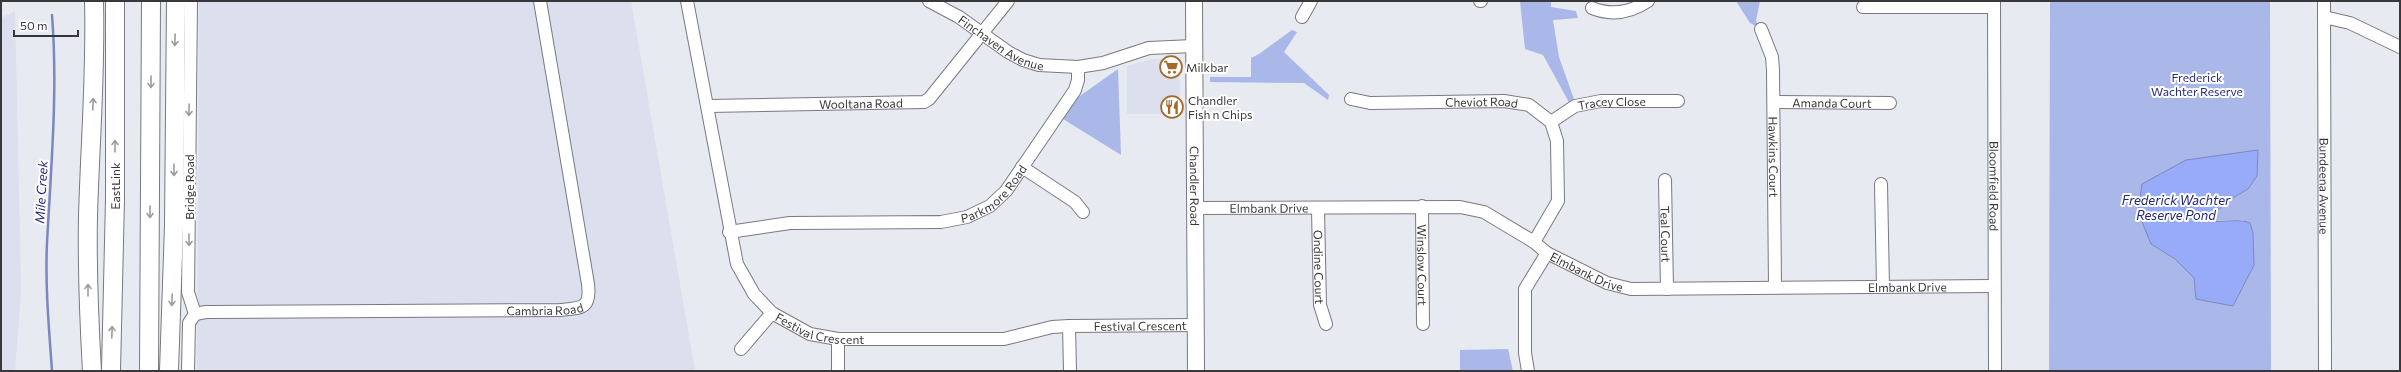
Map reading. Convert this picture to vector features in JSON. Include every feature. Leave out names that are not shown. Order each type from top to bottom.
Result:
[{"type":"highway","name":"EastLink","points":[[111,371],[116,200],[115,1]]},
{"type":"highway","points":[[149,371],[151,1]]},
{"type":"highway","points":[[169,371],[173,264],[176,1]]},
{"type":"highway","points":[[92,371],[88,295],[88,232],[94,86],[93,3]]},
{"type":"main road","name":"Chandler Road","points":[[1194,1],[1196,371]]},
{"type":"street","name":"Bridge Road","points":[[191,1],[188,292],[195,314]]},
{"type":"street","name":"Cambria Road","points":[[195,314],[206,312],[560,310],[580,309],[586,304],[589,296],[588,284],[540,1]]},
{"type":"street","name":"Festival Crescent","points":[[687,1],[708,106],[729,232],[737,264],[754,294],[772,313],[810,334],[838,340],[1004,339],[1052,327],[1196,325]]},
{"type":"street","name":"Finchaven Avenue","points":[[929,1],[959,17],[1008,52],[1023,60],[1039,65],[1078,67]]},
{"type":"street","name":"Wooltana Road","points":[[708,106],[924,102],[930,99],[1008,1]]},
{"type":"street","points":[[1302,17],[1310,1]]},
{"type":"street","points":[[1592,8],[1603,13],[1614,14],[1628,11],[1648,1]]},
{"type":"street","name":"Bundeena Avenue","points":[[2324,1],[2325,371]]},
{"type":"street","points":[[1863,7],[1994,4]]},
{"type":"street","name":"Bloomfield Road","points":[[1994,4],[1993,286],[1995,371]]},
{"type":"street","points":[[2324,17],[2350,23],[2400,47]]},
{"type":"street","name":"Hawkins Court","points":[[1761,29],[1772,57],[1774,102],[1775,287]]},
{"type":"street","points":[[1078,67],[1104,63],[1149,48],[1194,46]]},
{"type":"street","name":"Parkmore Road","points":[[729,232],[803,222],[955,220],[975,214],[998,200],[1022,167],[1075,90],[1078,80],[1078,67]]},
{"type":"street","name":"Cheviot Road","points":[[1351,99],[1370,102],[1504,101],[1529,105],[1551,122]]},
{"type":"street","name":"Tracey Close","points":[[1551,122],[1575,106],[1601,101],[1678,101]]},
{"type":"street","name":"Amanda Court","points":[[1774,102],[1890,103]]},
{"type":"street","points":[[1534,242],[1558,201],[1557,141],[1551,122]]},
{"type":"street","points":[[1022,167],[1075,202],[1083,212]]},
{"type":"street","name":"Teal Court","points":[[1666,180],[1667,289]]},
{"type":"street","points":[[1881,184],[1883,287]]},
{"type":"street","name":"Elmbank Drive","points":[[1195,208],[1318,209],[1422,206],[1460,207],[1484,212],[1534,242],[1547,253],[1607,283],[1631,289],[1993,286]]},
{"type":"street","name":"Winslow Court","points":[[1422,206],[1423,324]]},
{"type":"street","name":"Ondine Court","points":[[1318,209],[1320,305],[1326,324]]},
{"type":"street","points":[[1528,371],[1525,353],[1525,289],[1547,253]]},
{"type":"street","points":[[741,349],[772,313]]},
{"type":"street","points":[[188,371],[189,323],[195,314]]},
{"type":"street","points":[[1069,326],[1070,371]]},
{"type":"street","points":[[838,340],[838,371]]},
{"type":"shaded area","points":[[199,1],[631,1],[695,371],[197,371]]},
{"type":"shaded area","points":[[15,11],[21,291],[15,371],[1,371],[1,18]]},
{"type":"shaded area","points":[[1152,59],[1179,59],[1180,114],[1127,114],[1127,66]]},
{"type":"green space","points":[[1520,1],[1551,1],[1551,7],[1576,11],[1578,18],[1553,20],[1559,57],[1575,102],[1570,104],[1543,55],[1525,49]]},
{"type":"green space","points":[[1736,1],[1760,1],[1756,21],[1761,29],[1750,23]]},
{"type":"green space","name":"Frederick Wachter Reserve","points":[[2050,1],[2270,1],[2271,371],[2049,371]],"holes":[[[2258,150],[2257,176],[2248,189],[2233,198],[2218,210],[2211,221],[2243,220],[2254,265],[2233,306],[2196,299],[2194,278],[2175,259],[2151,244],[2239,153]]]},
{"type":"green space","points":[[1292,30],[1297,32],[1284,52],[1329,95],[1328,100],[1304,83],[1210,82],[1210,77],[1251,77],[1251,58],[1259,54]]},
{"type":"green space","points":[[1118,69],[1121,155],[1063,119],[1077,98]]},
{"type":"green space","points":[[1508,349],[1513,371],[1460,371],[1460,350]]},
{"type":"water","name":"Frederick Wachter Reserve Pond","points":[[2258,150],[2257,176],[2248,189],[2233,198],[2218,210],[2211,221],[2241,221],[2250,223],[2253,233],[2254,265],[2233,306],[2196,299],[2194,278],[2175,259],[2151,244],[2138,212],[2142,184],[2186,160]]},
{"type":"waterway","name":"Mile Creek","points":[[52,15],[54,44],[54,100],[47,243],[48,307],[52,371]]},
{"type":"place","name":"Milkbar","points":[[1171,67]]},
{"type":"place","name":"Chandler Fish n Chips","points":[[1172,107]]}]
